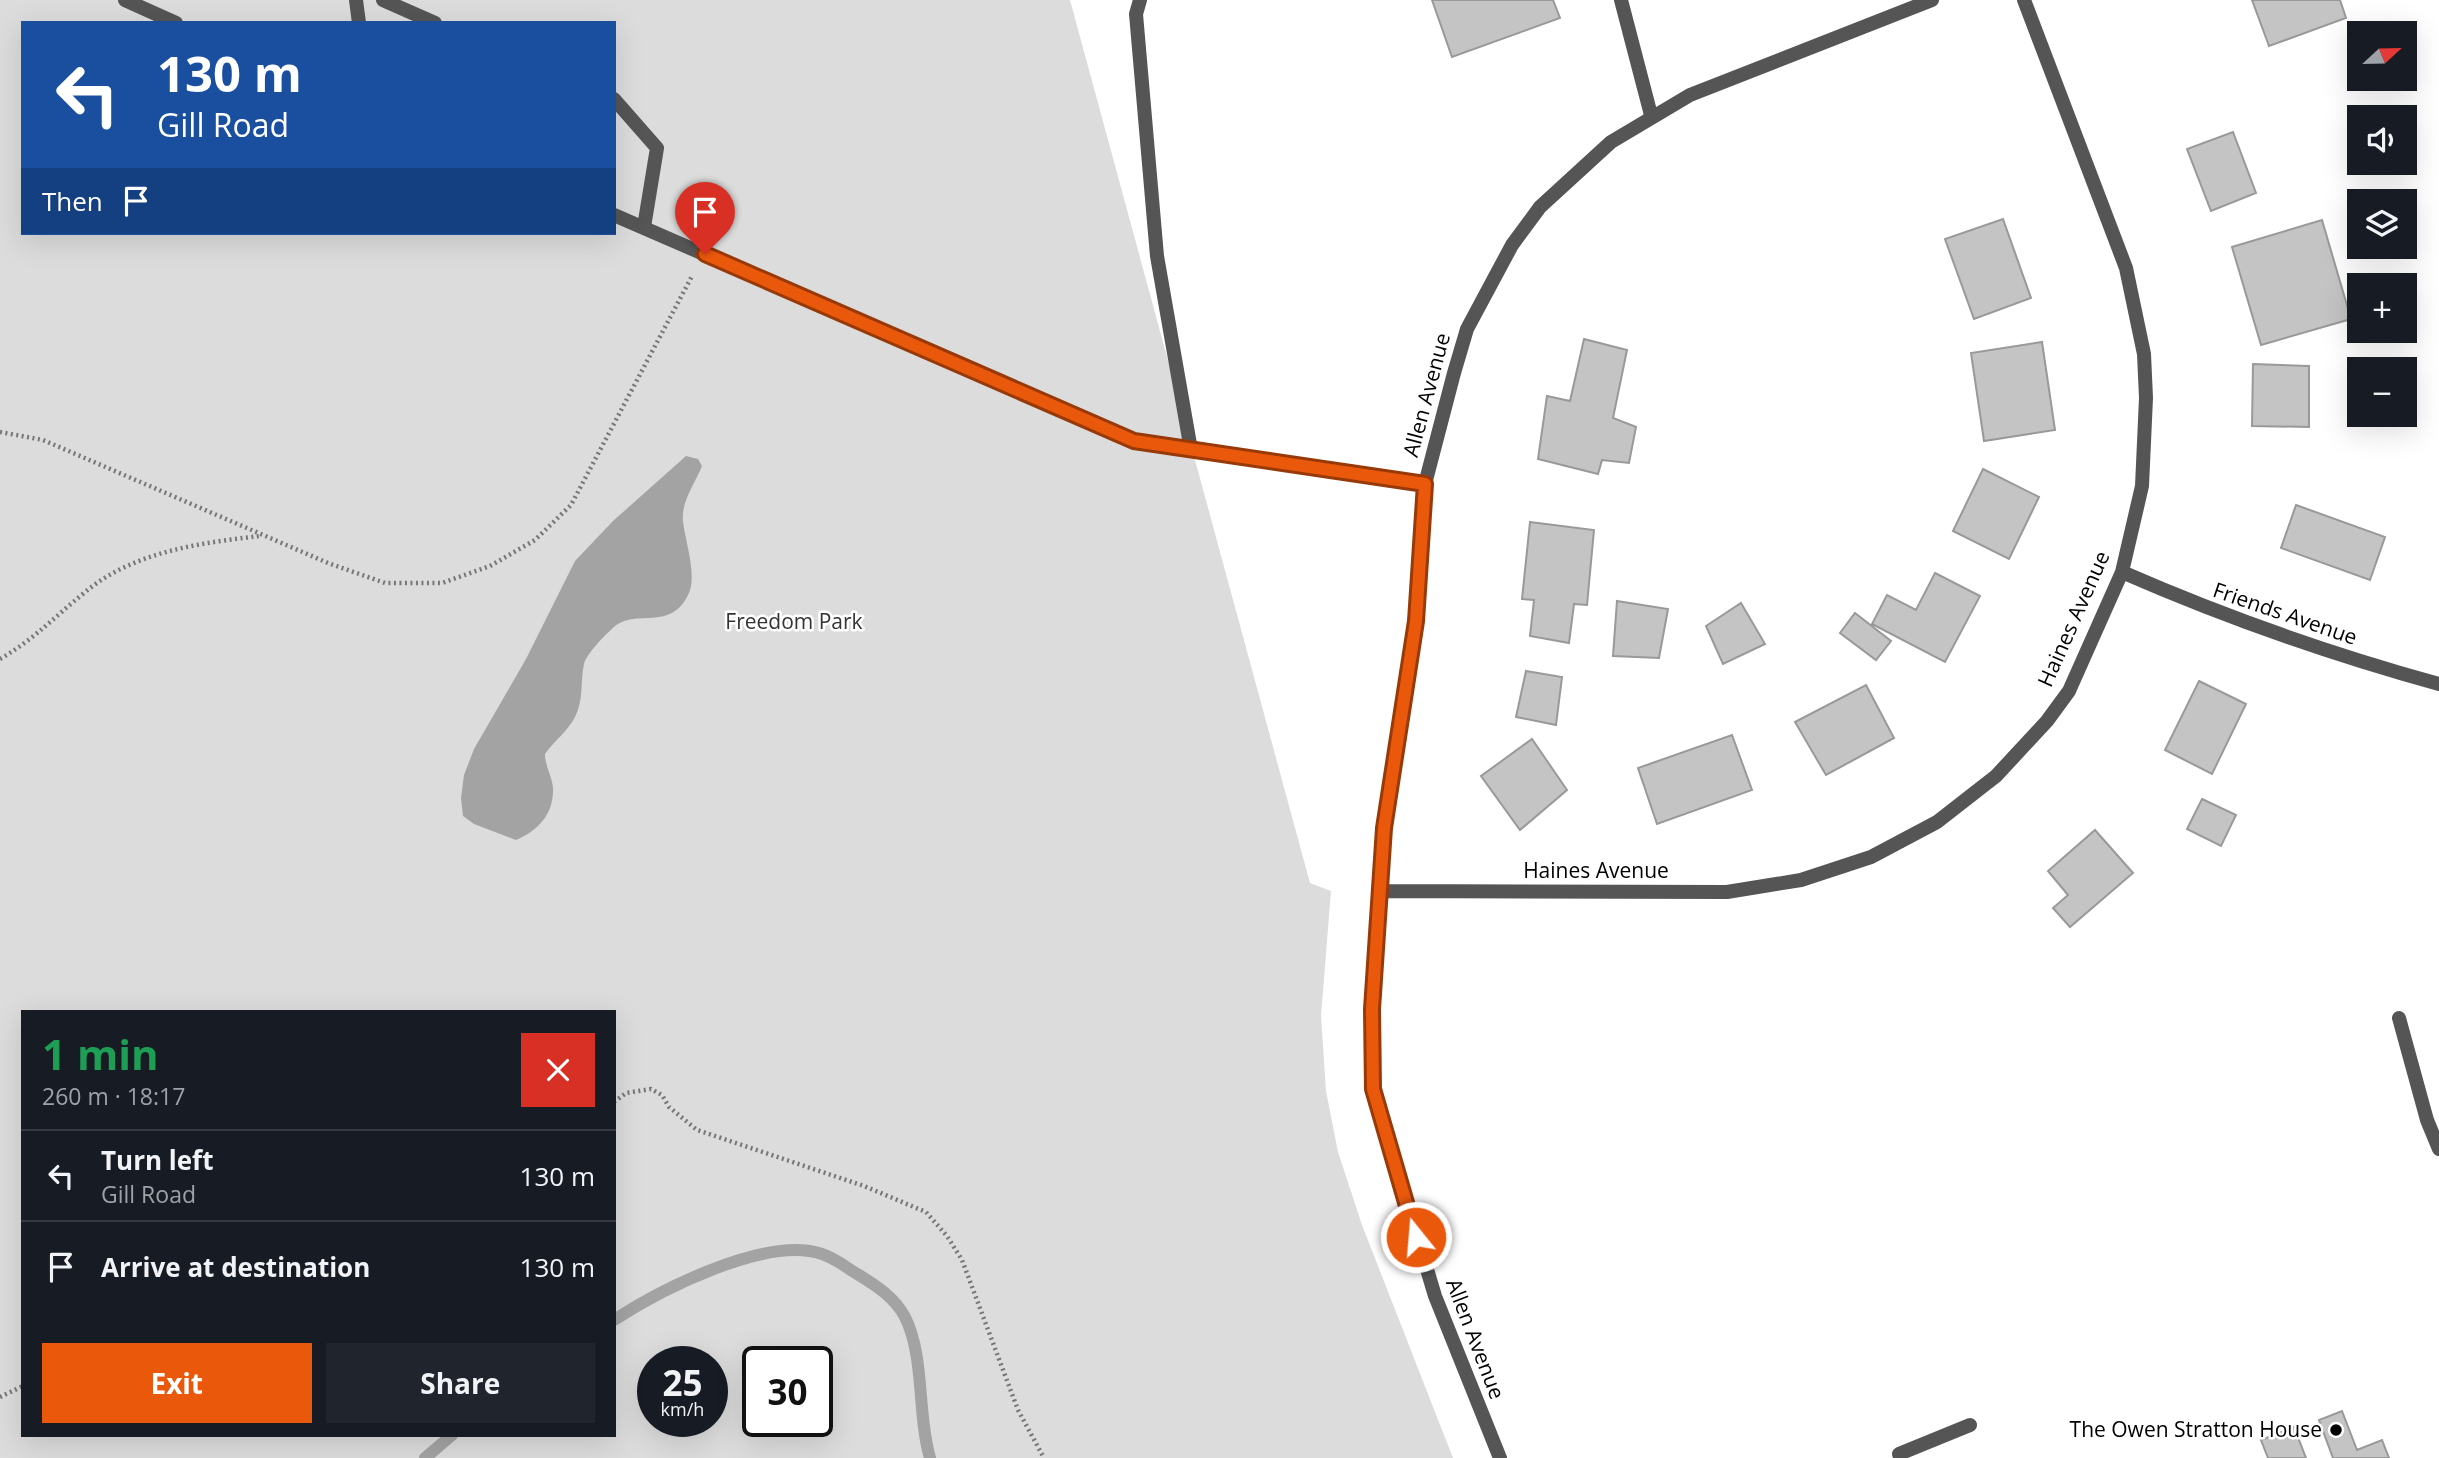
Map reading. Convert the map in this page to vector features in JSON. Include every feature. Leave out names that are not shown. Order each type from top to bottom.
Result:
[{"type":"street","points":[[124,0],[171,21]]},
{"type":"street","points":[[356,0],[359,21]]},
{"type":"street","points":[[383,0],[430,21]]},
{"type":"street","points":[[1140,0],[1136,14],[1157,256],[1191,450]]},
{"type":"street","points":[[1620,0],[1651,116]]},
{"type":"street","name":"Allen Avenue","points":[[1500,1458],[1434,1296],[1373,1089],[1372,1009],[1384,828],[1416,621],[1425,484],[1467,329],[1512,245],[1540,206],[1611,142],[1651,116],[1729,78],[1932,0]]},
{"type":"street","name":"Haines Avenue","points":[[1379,891],[1727,892],[1801,880],[1871,857],[1905,840],[1968,800],[2023,749],[2068,691],[2122,572],[2134,529],[2146,442],[2144,354],[2126,268],[2024,0]]},
{"type":"street","points":[[616,101],[657,148],[644,228]]},
{"type":"street","points":[[616,216],[1134,441],[1425,484]]},
{"type":"street","name":"Friends Avenue","points":[[2122,572],[2231,618],[2368,665],[2439,684]]},
{"type":"street","points":[[2399,1018],[2427,1120],[2439,1149]]},
{"type":"street","points":[[1901,1458],[1899,1454],[1970,1425]]},
{"type":"path","points":[[0,432],[43,440],[261,536],[385,583],[442,583],[490,566],[535,540],[570,505],[655,342],[705,254]]},
{"type":"path","points":[[0,659],[32,641],[84,592],[114,573],[146,558],[202,543],[261,536]]},
{"type":"path","points":[[616,1100],[625,1093],[651,1089],[662,1095],[669,1107],[697,1130],[864,1186],[926,1212],[947,1236],[962,1260],[1018,1410],[1044,1458]]},
{"type":"path","points":[[0,1396],[21,1387]]},
{"type":"green space","name":"Freedom Park","points":[[0,0],[1070,0],[1310,883],[1331,891],[1321,1016],[1326,1091],[1338,1152],[1362,1225],[1453,1458],[0,1458]]},
{"type":"shaded area","points":[[686,456],[698,459],[702,466],[686,500],[683,514],[692,579],[688,595],[672,613],[632,619],[614,627],[589,655],[584,664],[580,704],[575,717],[545,754],[553,797],[548,814],[538,826],[516,840],[474,824],[463,816],[461,798],[464,775],[474,749],[526,659],[575,561],[613,521]]},
{"type":"building","points":[[1432,0],[1553,0],[1560,18],[1452,57]]},
{"type":"building","points":[[2252,0],[2340,0],[2346,18],[2269,46]]},
{"type":"building","points":[[2233,132],[2256,193],[2211,211],[2187,149]]},
{"type":"building","points":[[2003,219],[2031,298],[1974,319],[1945,239]]},
{"type":"building","points":[[2322,220],[2347,305],[2347,320],[2261,345],[2232,247]]},
{"type":"building","points":[[1584,339],[1627,350],[1613,418],[1636,427],[1629,463],[1602,460],[1598,474],[1538,459],[1547,396],[1570,401]]},
{"type":"building","points":[[2042,342],[2055,430],[1984,441],[1971,353]]},
{"type":"building","points":[[2253,364],[2309,366],[2309,427],[2252,426]]},
{"type":"building","points":[[1983,469],[2039,497],[2009,559],[1953,531]]},
{"type":"building","points":[[2296,505],[2385,537],[2370,580],[2281,548]]},
{"type":"building","points":[[1530,522],[1594,530],[1587,605],[1574,604],[1569,643],[1530,636],[1534,600],[1522,599]]},
{"type":"building","points":[[1935,573],[1980,596],[1945,662],[1872,624],[1887,595],[1916,610]]},
{"type":"building","points":[[1617,601],[1668,609],[1659,658],[1613,656]]},
{"type":"building","points":[[1741,603],[1765,644],[1723,664],[1706,626]]},
{"type":"building","points":[[1855,613],[1891,641],[1876,660],[1840,633]]},
{"type":"building","points":[[1526,671],[1562,677],[1556,725],[1516,717]]},
{"type":"building","points":[[2199,681],[2246,704],[2212,774],[2165,750]]},
{"type":"building","points":[[1866,685],[1894,738],[1826,775],[1795,722]]},
{"type":"building","points":[[1732,735],[1752,790],[1657,824],[1638,768]]},
{"type":"building","points":[[1532,739],[1567,790],[1520,830],[1481,776]]},
{"type":"building","points":[[2202,799],[2236,815],[2221,846],[2187,829]]},
{"type":"building","points":[[2095,830],[2133,873],[2070,927],[2053,908],[2068,895],[2048,871]]},
{"type":"building","name":"The Owen Stratton House","points":[[2342,1411],[2357,1450],[2382,1440],[2389,1458],[2333,1458],[2319,1420]]},
{"type":"building","points":[[2294,1427],[2306,1458],[2268,1458],[2261,1440]]},
{"type":"waterway","points":[[616,1319],[658,1294],[744,1259],[773,1252],[799,1250],[827,1256],[879,1288],[891,1298],[905,1317],[916,1350],[923,1423],[930,1458]]},
{"type":"waterway","points":[[425,1458],[450,1437]]},
{"type":"place","name":"The Owen Stratton House","points":[[2336,1430]]},
{"type":"route","points":[[705,254],[1134,441],[1425,484],[1416,621],[1384,828],[1372,1009],[1373,1089],[1416,1237]]}]
